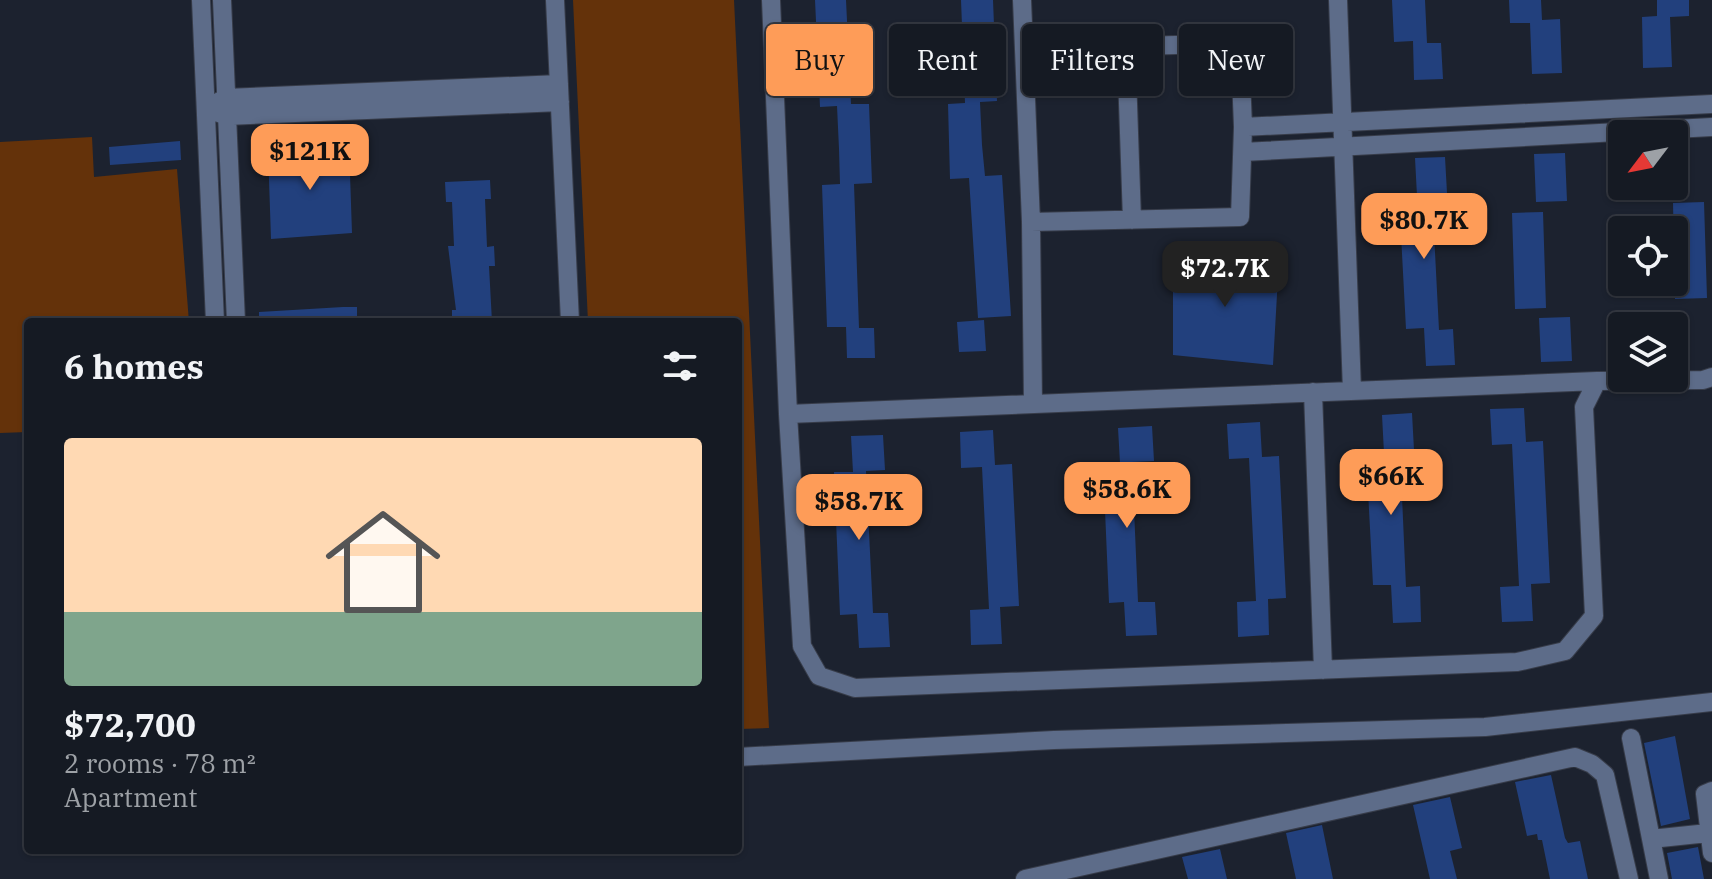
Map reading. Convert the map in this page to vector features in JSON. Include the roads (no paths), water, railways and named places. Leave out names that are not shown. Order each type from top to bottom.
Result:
[{"type":"street","points":[[201,0],[215,318]]},
{"type":"street","points":[[222,0],[236,318]]},
{"type":"street","points":[[555,0],[570,318]]},
{"type":"street","points":[[771,0],[788,414],[802,646],[819,676],[855,688],[1517,662],[1565,651],[1594,616],[1584,407],[1597,381]]},
{"type":"street","points":[[1022,0],[1023,24]]},
{"type":"street","points":[[1338,0],[1352,391]]},
{"type":"street","points":[[1031,222],[1240,217],[1243,152],[1240,51],[1214,44],[1163,45]]},
{"type":"street","points":[[206,108],[559,93]]},
{"type":"street","points":[[1026,96],[1033,404]]},
{"type":"street","points":[[1128,96],[1132,220]]},
{"type":"street","points":[[1243,127],[1712,104]]},
{"type":"street","points":[[1243,152],[1712,127]]},
{"type":"street","points":[[788,414],[1597,381],[1703,380],[1712,377]]},
{"type":"street","points":[[1313,392],[1323,670]]},
{"type":"street","points":[[742,757],[1054,740],[1485,727],[1712,702]]},
{"type":"street","points":[[1631,738],[1659,879]]},
{"type":"street","points":[[1025,879],[1575,757],[1592,764],[1605,775],[1629,879]]},
{"type":"street","points":[[1712,791],[1705,794],[1712,853]]},
{"type":"street","points":[[1651,839],[1708,833]]}]
